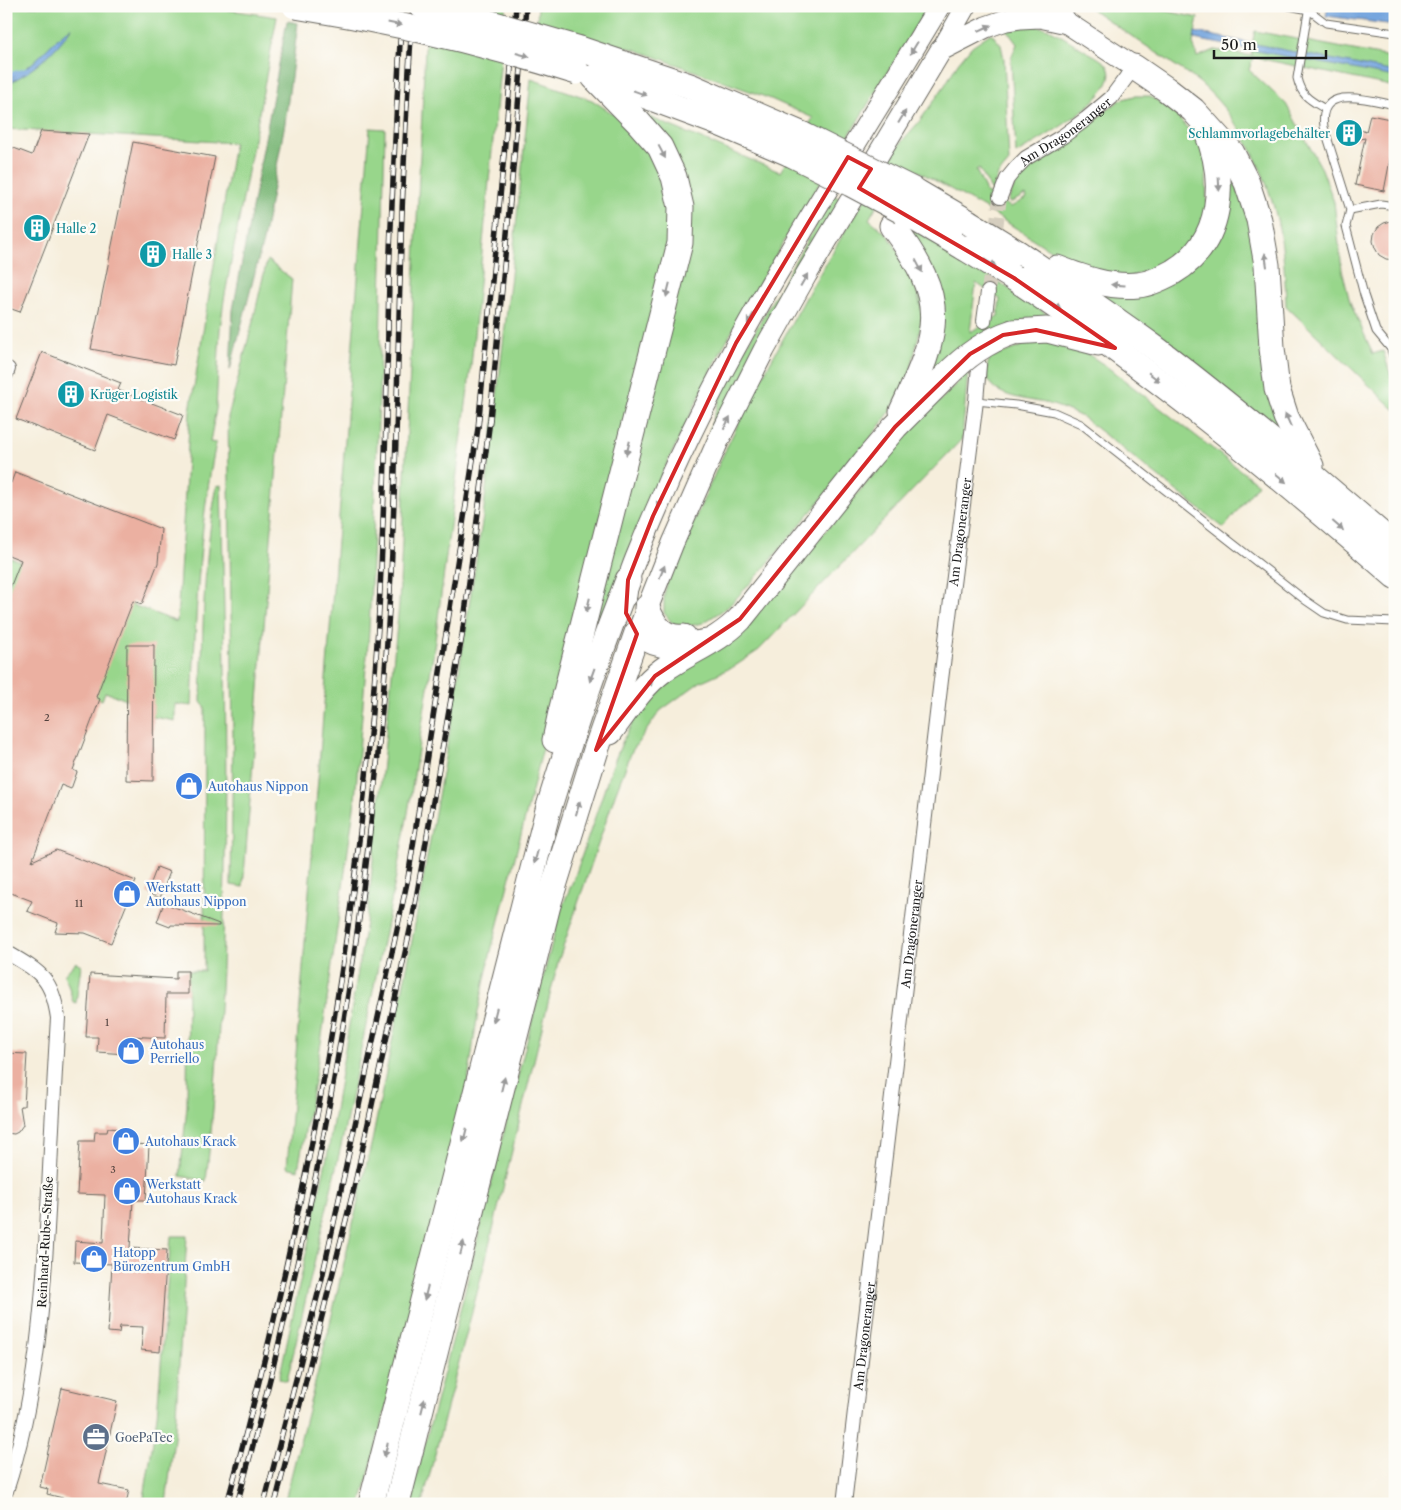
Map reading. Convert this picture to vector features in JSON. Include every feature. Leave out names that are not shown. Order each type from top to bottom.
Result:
[{"type":"highway","points":[[295,6],[443,34],[584,66],[690,86],[797,144],[965,248],[1116,286],[1139,285],[1168,275],[1185,264],[1196,253],[1211,232],[1219,200],[1218,176],[1214,153],[1202,121]]},
{"type":"highway","points":[[422,6],[484,21],[584,66],[660,147],[674,177],[681,206],[680,243],[561,712],[553,750],[548,810]]},
{"type":"highway","points":[[1134,67],[1183,102],[1232,153],[1240,168],[1259,220],[1267,265],[1272,348],[1277,389],[1286,417],[1304,456],[1318,479],[1368,537],[1395,576]]},
{"type":"highway","points":[[797,144],[851,184],[903,209],[968,222],[1017,262],[1115,348],[1239,443],[1368,537],[1395,546]]},
{"type":"highway","points":[[895,427],[923,365],[933,320],[931,297],[923,272],[911,250],[903,209]]},
{"type":"highway","points":[[1017,262],[1094,304],[1154,348],[1318,479]]},
{"type":"highway","points":[[596,750],[655,676],[735,624],[895,427],[962,360],[977,348],[1013,332],[1047,330],[1115,348]]},
{"type":"highway","points":[[371,1504],[548,810],[574,726],[628,580]]},
{"type":"highway","points":[[647,608],[652,620],[662,632],[671,637],[682,637],[695,635],[715,627],[756,598]]},
{"type":"highway","points":[[398,1504],[548,905],[596,750],[638,633],[649,641],[665,646],[682,647],[707,642]]},
{"type":"main road","points":[[638,633],[626,613],[628,580],[653,516],[681,454],[736,343],[786,256],[939,6]]},
{"type":"main road","points":[[638,633],[673,543],[714,450],[764,350],[806,275],[966,6]]},
{"type":"main road","points":[[1021,6],[1054,16],[1134,67]]},
{"type":"main road","points":[[941,50],[992,24],[1020,18],[1054,16]]},
{"type":"street","name":"Am Dragoneranger","points":[[1000,197],[1007,179],[1026,158],[1063,136],[1111,98],[1134,67]]},
{"type":"street","points":[[984,320],[988,292]]},
{"type":"street","name":"Am Dragoneranger","points":[[844,1504],[979,365]]},
{"type":"street","name":"Reinhard-Rube-Straße","points":[[6,952],[42,976],[52,989],[58,1018],[44,1290],[38,1352],[29,1406],[18,1453],[6,1491]]},
{"type":"lane","points":[[1289,6],[1309,8],[1326,23],[1395,33]]},
{"type":"lane","points":[[1309,8],[1297,78],[1306,98],[1325,109]]},
{"type":"lane","points":[[1395,105],[1360,98],[1344,98],[1330,102],[1322,118],[1350,210],[1346,226],[1364,295],[1376,331],[1391,349],[1395,362]]},
{"type":"lane","points":[[1350,210],[1381,204],[1395,206]]},
{"type":"lane","points":[[976,402],[1016,404],[1054,412],[1081,424],[1324,613],[1347,620],[1395,622]]},
{"type":"highlighted area","points":[[848,157],[871,169],[859,188],[1014,278],[1115,348],[1036,330],[1003,335],[970,354],[895,427],[740,619],[655,676],[596,750],[637,634],[626,613],[628,580],[653,516],[736,343]]},
{"type":"green space","points":[[6,6],[203,6],[277,17],[220,329],[216,409],[210,442],[216,443],[205,508],[192,706],[175,704],[175,721],[153,717],[127,700],[105,692],[102,700],[95,697],[6,598],[6,556],[177,622],[190,411],[234,143],[6,129]]},
{"type":"green space","points":[[427,6],[506,6],[471,366],[433,656],[408,813],[343,1137],[287,1381],[279,1379],[328,1152],[368,910],[399,605]]},
{"type":"green space","points":[[538,6],[928,6],[782,245],[723,347],[658,482],[583,672],[687,249],[642,114],[780,172],[813,118],[771,99],[634,49],[591,40],[537,22]]},
{"type":"green space","points":[[1087,6],[1143,6],[1198,18],[1193,43],[1197,57],[1215,50],[1252,56],[1251,48],[1255,31],[1395,58],[1395,87],[1253,57],[1249,70],[1286,104],[1322,169],[1334,202],[1342,270],[1350,302],[1373,354],[1383,351],[1395,389],[1395,410],[1286,306],[1285,273],[1281,241],[1272,200],[1249,145],[1227,112],[1195,79]]},
{"type":"green space","points":[[287,21],[298,23],[285,123],[263,241],[230,370],[233,310]]},
{"type":"green space","points":[[1028,24],[1051,30],[1098,58],[1106,64],[1110,75],[1104,88],[1093,102],[1058,128],[1016,154],[1011,58],[1017,44],[1005,28]]},
{"type":"green space","points":[[991,33],[1001,45],[1004,59],[1009,162],[998,175],[992,192],[979,168],[976,170],[986,192],[1011,207],[1026,198],[1025,195],[1010,203],[1008,201],[1016,182],[1026,169],[1080,132],[1120,100],[1134,96],[1148,96],[1174,113],[1197,139],[1206,158],[1207,218],[1176,260],[1127,278],[1081,267],[1050,250],[986,209],[902,162],[869,219],[887,234],[911,270],[923,316],[909,378],[889,413],[857,456],[760,573],[728,607],[703,623],[681,627],[673,624],[664,613],[664,595],[667,583],[722,457],[750,399],[810,290],[857,211],[902,141],[919,122],[958,63],[972,46]]},
{"type":"green space","points":[[531,79],[592,100],[629,124],[647,146],[660,171],[670,201],[671,233],[573,631],[491,951],[478,1012],[465,1101],[361,1504],[284,1504],[328,1332],[372,1141],[408,963],[449,735],[483,516],[511,275]]},
{"type":"green space","points":[[370,128],[385,129],[379,396],[369,631],[355,800],[321,1043],[298,1170],[287,1167]]},
{"type":"green space","points":[[1222,152],[1251,223],[1290,441],[1094,293],[1193,265]]},
{"type":"green space","points":[[833,195],[842,200],[713,431],[709,431],[725,383]]},
{"type":"green space","points":[[914,230],[1054,319],[923,391],[929,373],[912,234]],"holes":[[[976,283],[1000,299],[998,316],[970,332]]]},
{"type":"green space","points":[[267,260],[292,279],[243,887],[231,885],[233,734],[228,417]]},
{"type":"green space","points":[[1040,339],[1080,349],[1106,366],[1258,484],[1224,528],[1082,417],[1045,403],[1013,397],[994,388],[988,380],[987,371],[990,358],[1022,346],[1019,341]]},
{"type":"green space","points":[[968,371],[962,439],[759,650],[735,666],[700,682],[660,711],[632,751],[616,792],[558,962],[485,1262],[422,1504],[409,1504],[456,1327],[560,912],[575,876],[612,767],[624,738],[642,707],[660,687],[790,573],[936,401],[939,402]]},
{"type":"green space","points":[[221,485],[226,746],[224,920],[214,1094],[206,1181],[180,1176],[187,1106],[188,971],[204,971],[205,707],[201,702],[203,620],[206,566],[212,513],[217,486]]},
{"type":"green space","points":[[76,962],[81,965],[76,1003],[73,1002],[64,975]]},
{"type":"green space","points":[[171,1236],[187,1236],[175,1430],[166,1504],[143,1504],[157,1416]]},
{"type":"water","points":[[1328,6],[1395,6],[1395,25],[1326,16]]},
{"type":"water","points":[[72,27],[51,53],[26,73],[6,85],[6,80],[33,63],[63,33]]},
{"type":"water","points":[[1195,32],[1395,72],[1395,77],[1194,39]]},
{"type":"building","points":[[1370,115],[1395,120],[1395,134],[1384,191],[1355,185],[1365,138],[1348,141],[1342,135],[1343,128],[1350,126],[1366,132]]},
{"type":"building","name":"Halle 2","points":[[41,131],[89,134],[20,312],[6,307],[6,145],[32,155]]},
{"type":"building","name":"Halle 3","points":[[133,142],[215,157],[174,365],[91,349]]},
{"type":"building","points":[[1395,220],[1395,260],[1386,259],[1379,255],[1375,248],[1374,234],[1378,227],[1384,223]]},
{"type":"building","name":"Krüger Logistik","points":[[42,352],[121,383],[118,390],[183,415],[174,440],[108,415],[95,450],[16,419]]},
{"type":"building","points":[[15,472],[161,529],[158,563],[142,604],[133,601],[96,697],[100,699],[73,770],[77,772],[71,789],[61,785],[32,861],[56,850],[136,881],[111,943],[85,933],[55,932],[58,923],[27,911],[32,901],[6,891],[6,598],[21,560],[6,554],[6,481],[11,483]]},
{"type":"building","points":[[127,645],[154,645],[153,781],[126,780]]},
{"type":"building","points":[[157,867],[170,872],[160,898],[147,893]]},
{"type":"building","points":[[164,903],[219,924],[219,926],[171,925],[170,927],[157,922]]},
{"type":"building","points":[[176,971],[188,971],[188,994],[166,994],[165,1038],[127,1036],[126,1054],[97,1052],[98,1037],[86,1037],[90,974],[176,979]]},
{"type":"building","points":[[6,1053],[27,1054],[24,1106],[20,1106],[23,1125],[14,1134],[6,1133]]},
{"type":"building","points":[[108,1128],[120,1129],[119,1143],[149,1145],[146,1200],[133,1200],[130,1248],[167,1250],[160,1352],[141,1350],[143,1327],[120,1326],[119,1333],[108,1332],[112,1264],[74,1262],[75,1241],[103,1243],[105,1195],[77,1194],[80,1141],[94,1141],[95,1132],[107,1132]]},
{"type":"building","points":[[62,1388],[117,1401],[99,1484],[129,1490],[126,1504],[86,1504],[47,1494],[48,1489],[40,1487]]},
{"type":"waterway","points":[[6,76],[27,70]]},
{"type":"tunnel","points":[[988,292],[1000,197]]},
{"type":"railway","points":[[227,1504],[277,1309],[318,1111],[350,912],[362,812],[372,712],[379,604],[384,496],[390,246],[402,6]]},
{"type":"railway","points":[[237,1504],[267,1392],[318,1166],[339,1052],[371,822],[390,591],[402,211],[413,6]]},
{"type":"railway","points":[[264,1504],[322,1278],[408,878],[478,428],[516,6]]},
{"type":"railway","points":[[275,1504],[354,1188],[413,916],[462,636],[490,420],[526,6]]},
{"type":"place","name":"Schlammvorlagebehälter","points":[[1349,133]]},
{"type":"place","name":"Halle 2","points":[[37,228]]},
{"type":"place","name":"Halle 3","points":[[153,254]]},
{"type":"place","name":"Krüger Logistik","points":[[71,394]]},
{"type":"place","name":"Autohaus Nippon","points":[[189,786]]},
{"type":"place","name":"Werkstatt Autohaus Nippon","points":[[127,894]]},
{"type":"place","name":"Autohaus Perriello","points":[[131,1051]]},
{"type":"place","name":"Autohaus Krack","points":[[126,1141]]},
{"type":"place","name":"Werkstatt Autohaus Krack","points":[[127,1191]]},
{"type":"place","name":"Hatopp Bürozentrum GmbH","points":[[94,1259]]},
{"type":"place","name":"GoePaTec","points":[[96,1437]]}]
